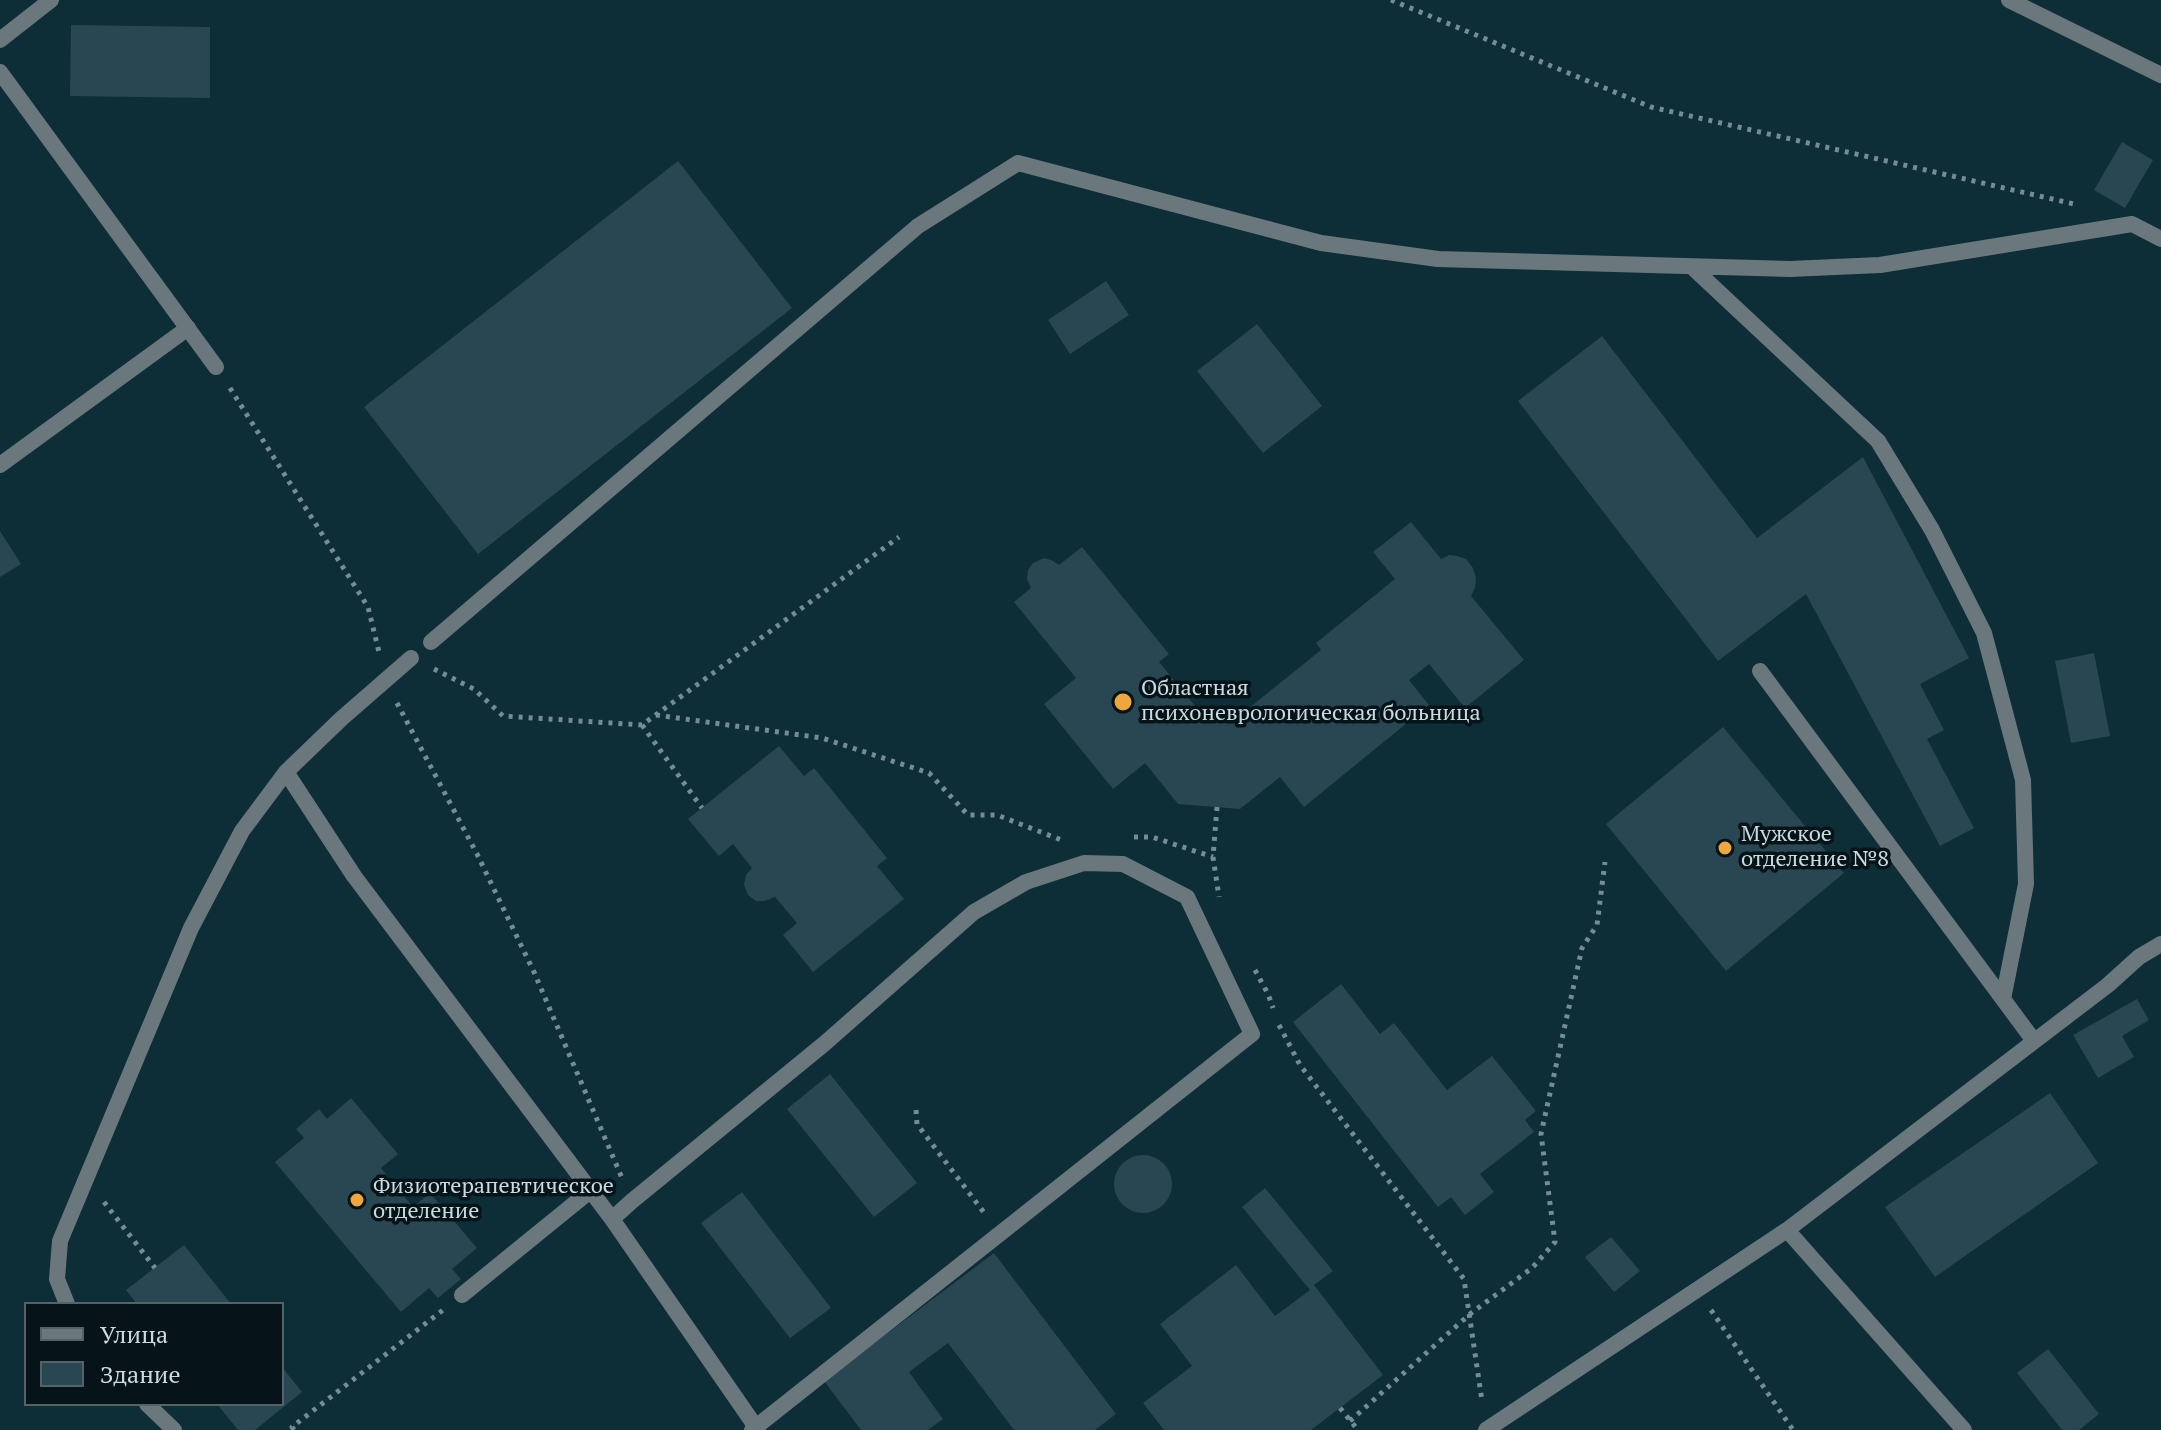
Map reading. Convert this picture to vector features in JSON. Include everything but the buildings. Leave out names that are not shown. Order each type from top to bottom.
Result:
[{"type":"street","points":[[0,40],[51,0]]},
{"type":"street","points":[[2009,0],[2161,75]]},
{"type":"street","points":[[0,72],[216,367]]},
{"type":"street","points":[[431,642],[918,226],[1018,163],[1321,243],[1438,259],[1790,269],[1880,265],[2132,224],[2161,239]]},
{"type":"street","points":[[1692,267],[1878,441],[1932,530],[1984,633],[2023,780],[2026,884],[2003,999]]},
{"type":"street","points":[[0,465],[188,328]]},
{"type":"street","points":[[66,1302],[57,1279],[60,1241],[191,928],[242,831],[286,772],[411,658]]},
{"type":"street","points":[[1760,671],[2034,1041]]},
{"type":"street","points":[[286,772],[354,876],[612,1219],[755,1429],[1252,1034],[1187,897],[1123,864],[1084,863],[1026,882],[974,912],[824,1044],[612,1219]]},
{"type":"street","points":[[1486,1430],[1787,1230],[2108,985],[2139,957],[2161,944]]},
{"type":"street","points":[[462,1295],[590,1191]]},
{"type":"street","points":[[1787,1230],[1964,1430]]},
{"type":"street","points":[[149,1406],[174,1430]]},
{"type":"path","points":[[1391,0],[1651,107],[2080,206]]},
{"type":"path","points":[[216,367],[368,607],[386,680],[477,854],[534,972],[632,1201]]},
{"type":"path","points":[[411,658],[474,689],[503,716],[642,725],[899,537]]},
{"type":"path","points":[[656,715],[822,738],[929,773],[968,815],[997,815],[1064,841],[1078,840]]},
{"type":"path","points":[[642,725],[702,808]]},
{"type":"path","points":[[1217,807],[1213,857],[1220,904]]},
{"type":"path","points":[[1122,838],[1152,837],[1213,857]]},
{"type":"path","points":[[1350,1421],[1470,1314],[1532,1268],[1555,1242],[1541,1134],[1582,948],[1597,925],[1605,862]]},
{"type":"path","points":[[1254,969],[1300,1065],[1464,1279],[1486,1430]]},
{"type":"path","points":[[916,1110],[917,1124],[992,1223],[1004,1231]]},
{"type":"path","points":[[86,1178],[155,1268]]},
{"type":"path","points":[[1697,1290],[1793,1430]]},
{"type":"path","points":[[294,1430],[292,1427],[462,1295]]},
{"type":"path","points":[[1340,1408],[1358,1430]]},
{"type":"place","name":"Областная психоневрологическая больница","points":[[1123,702]]},
{"type":"place","name":"Мужское отделение №8","points":[[1725,848]]},
{"type":"place","name":"Физиотерапевтическое отделение","points":[[357,1200]]}]
